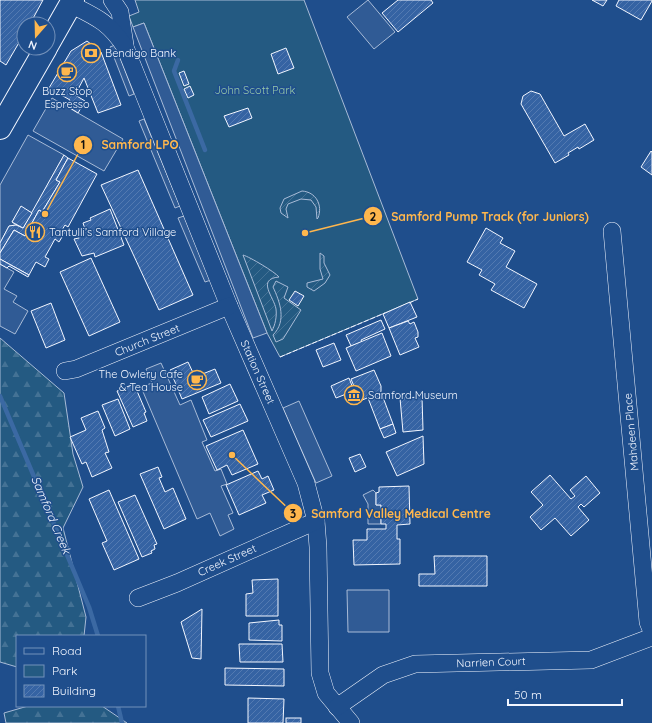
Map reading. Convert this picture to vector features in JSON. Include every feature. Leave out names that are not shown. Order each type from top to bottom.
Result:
[{"type":"main road","points":[[56,30],[72,2]]},
{"type":"main road","points":[[0,128],[41,56]]},
{"type":"street","name":"Station Street","points":[[112,0],[120,12],[125,47]]},
{"type":"street","name":"Station Street","points":[[72,2],[106,23],[117,34],[125,47],[229,306],[306,483],[316,521],[318,547],[320,674],[326,693],[351,723]]},
{"type":"street","name":"Mahdeen Place","points":[[612,231],[648,622],[652,632]]},
{"type":"street","name":"Church Street","points":[[65,371],[82,367],[229,306]]},
{"type":"street","name":"Creek Street","points":[[138,598],[177,583],[316,521]]},
{"type":"street","name":"Narrien Court","points":[[337,706],[383,675],[415,664],[591,660],[652,637]]},
{"type":"green space","name":"John Scott Park","points":[[135,0],[304,0],[418,299],[280,357],[267,333],[144,23],[133,27],[129,16],[139,12]]},
{"type":"green space","points":[[302,191],[311,194],[317,200],[320,208],[317,219],[316,207],[311,200],[301,199],[288,204],[286,209],[288,218],[281,213],[280,208],[284,199]]},
{"type":"green space","points":[[320,253],[324,256],[324,263],[330,275],[325,283],[314,291],[307,287],[307,283],[323,279],[320,269]]},
{"type":"green space","points":[[243,255],[262,265],[279,277],[272,278],[267,285],[276,309],[276,321],[272,331]]},
{"type":"green space","points":[[276,281],[288,287],[284,298],[301,310],[283,339],[276,342],[273,335],[280,324],[281,311],[273,287]]},
{"type":"green space","points":[[0,338],[64,393],[73,454],[83,487],[63,528],[86,617],[84,635],[16,635],[16,667],[0,662]]},
{"type":"green space","points":[[25,707],[103,707],[127,723],[6,723],[4,713]]},
{"type":"shaded area","points":[[368,0],[395,32],[374,49],[347,17]]},
{"type":"shaded area","points":[[144,23],[267,333],[253,338],[133,27]]},
{"type":"shaded area","points":[[115,45],[134,94],[129,96],[110,47]]},
{"type":"shaded area","points":[[52,98],[123,139],[104,171],[33,131]]},
{"type":"shaded area","points":[[144,119],[180,206],[175,208],[139,121]]},
{"type":"shaded area","points":[[28,135],[64,155],[32,213],[21,207],[12,222],[16,225],[9,226],[0,243],[0,185]]},
{"type":"shaded area","points":[[184,216],[211,280],[205,282],[178,218]]},
{"type":"shaded area","points":[[0,264],[14,272],[4,289],[17,296],[13,302],[28,311],[15,334],[0,326]]},
{"type":"shaded area","points":[[161,363],[180,405],[191,400],[207,440],[202,442],[215,471],[221,469],[227,484],[221,486],[233,513],[228,515],[234,529],[220,536],[210,513],[197,519],[141,387],[152,383],[146,369]]},
{"type":"shaded area","points":[[299,401],[332,476],[316,483],[283,408]]},
{"type":"shaded area","points":[[373,490],[376,493],[376,505],[381,505],[381,524],[368,524],[368,504],[363,495]]},
{"type":"shaded area","points":[[347,590],[389,590],[389,632],[348,632]]},
{"type":"building","points":[[0,0],[43,0],[34,16],[16,16],[16,48],[6,65],[0,61]]},
{"type":"building","points":[[398,0],[431,0],[433,3],[398,32],[382,13]]},
{"type":"building","points":[[592,0],[607,0],[603,6]]},
{"type":"building","points":[[619,0],[652,1],[641,20],[616,6]]},
{"type":"building","points":[[87,41],[101,52],[121,105],[98,113],[84,78],[75,95],[85,101],[78,113],[67,106],[70,100],[49,88],[71,51]]},
{"type":"building","points":[[286,48],[294,68],[278,74],[271,54]]},
{"type":"building","points":[[184,71],[189,84],[184,86],[179,73]]},
{"type":"building","points":[[190,86],[194,95],[188,98],[184,89]]},
{"type":"building","points":[[531,91],[540,94],[564,136],[585,124],[594,140],[579,149],[578,147],[568,153],[569,155],[555,163],[521,104],[523,96]]},
{"type":"building","points":[[248,108],[252,118],[229,127],[224,116]]},
{"type":"building","points":[[651,151],[652,152],[652,175],[641,167]]},
{"type":"building","points":[[64,155],[68,158],[56,180],[60,182],[42,212],[39,210],[25,236],[14,230],[0,253],[0,243],[9,226],[16,225],[23,228]]},
{"type":"building","points":[[68,158],[97,174],[68,227],[65,225],[62,230],[65,232],[59,242],[55,239],[45,257],[49,259],[45,267],[36,262],[29,275],[0,259],[0,253],[14,230],[25,236],[39,210],[42,212],[60,182],[56,180]]},
{"type":"building","points":[[138,170],[193,295],[159,310],[101,185]]},
{"type":"building","points":[[21,206],[32,213],[23,228],[12,222]]},
{"type":"building","points":[[110,209],[124,245],[95,257],[94,253],[82,256],[74,239],[79,238],[77,233],[85,229],[83,223],[91,220],[90,218]]},
{"type":"building","points":[[486,228],[503,238],[500,243],[515,251],[506,267],[537,284],[524,308],[491,290],[495,284],[479,275],[482,270],[467,262]]},
{"type":"building","points":[[91,258],[120,322],[89,336],[60,272]]},
{"type":"building","points":[[0,259],[29,275],[28,277],[9,266],[7,268],[0,264]]},
{"type":"building","points":[[295,291],[304,296],[298,306],[289,300]]},
{"type":"building","points":[[410,302],[417,317],[389,328],[383,314]]},
{"type":"building","points":[[51,303],[65,340],[46,348],[31,311]]},
{"type":"building","points":[[381,320],[385,329],[361,340],[362,342],[351,346],[346,335]]},
{"type":"building","points":[[408,321],[410,324],[414,322],[418,332],[418,337],[415,338],[419,347],[400,355],[389,328]]},
{"type":"building","points":[[382,333],[391,356],[356,371],[346,348]]},
{"type":"building","points":[[334,343],[341,360],[323,367],[316,350]]},
{"type":"building","name":"The Owlery Cafe & Tea House","points":[[188,362],[195,377],[215,369],[221,383],[182,399],[170,370]]},
{"type":"building","points":[[374,370],[381,386],[381,392],[360,401],[351,379]]},
{"type":"building","points":[[349,378],[354,391],[336,398],[331,386]]},
{"type":"building","points":[[134,384],[146,412],[144,413],[147,421],[133,427],[117,391]]},
{"type":"building","points":[[230,384],[238,401],[209,414],[202,397]]},
{"type":"building","points":[[381,392],[393,424],[380,429],[368,398]]},
{"type":"building","points":[[422,397],[423,430],[403,432],[400,398]]},
{"type":"building","points":[[118,399],[130,429],[115,436],[102,405]]},
{"type":"building","points":[[240,404],[248,421],[211,437],[203,420]]},
{"type":"building","points":[[98,411],[105,428],[102,430],[109,452],[105,453],[112,468],[92,477],[86,462],[82,464],[70,437],[86,430],[81,418]]},
{"type":"building","points":[[393,424],[396,433],[384,438],[380,429]]},
{"type":"building","points":[[243,430],[258,464],[232,475],[227,465],[217,470],[206,446]]},
{"type":"building","points":[[423,436],[424,464],[397,476],[386,452]]},
{"type":"building","points":[[360,454],[366,467],[355,472],[349,458]]},
{"type":"building","points":[[158,467],[162,477],[159,478],[165,492],[173,488],[186,519],[164,529],[140,474]]},
{"type":"building","points":[[258,471],[262,479],[268,476],[274,490],[262,495],[266,503],[239,515],[226,485]]},
{"type":"building","points":[[550,475],[571,499],[575,496],[570,490],[586,476],[600,493],[584,507],[581,504],[578,507],[589,520],[571,536],[555,518],[541,530],[530,517],[543,505],[531,492]]},
{"type":"building","points":[[409,486],[410,524],[397,525],[397,539],[400,539],[400,564],[354,565],[353,540],[367,540],[367,529],[386,529],[386,524],[381,524],[381,505],[376,505],[376,493],[379,492],[379,487]]},
{"type":"building","points":[[109,490],[139,559],[114,570],[102,543],[107,541],[89,499]]},
{"type":"building","points":[[135,495],[157,544],[154,545],[155,549],[151,551],[152,553],[142,557],[118,502]]},
{"type":"building","points":[[434,556],[487,556],[487,586],[419,586],[419,574],[435,574]]},
{"type":"building","points":[[278,579],[278,616],[246,616],[246,594],[253,593],[252,580]]},
{"type":"building","points":[[202,609],[201,659],[192,658],[181,622]]},
{"type":"building","points":[[279,620],[279,625],[282,625],[282,641],[249,640],[249,623]]},
{"type":"building","points":[[239,644],[282,644],[283,662],[240,662]]},
{"type":"building","points":[[225,668],[284,669],[284,686],[225,685]]},
{"type":"building","points":[[248,698],[284,699],[283,723],[248,723]]},
{"type":"building","points":[[286,718],[301,718],[301,723],[286,723]]},
{"type":"waterway","points":[[178,60],[174,71],[205,150]]},
{"type":"waterway","name":"Samford Creek","points":[[0,396],[89,607],[98,635]]},
{"type":"waterway","name":"Samford Creek","points":[[118,707],[122,723]]},
{"type":"fence","points":[[409,303],[418,299]]},
{"type":"fence","points":[[280,357],[385,313]]},
{"type":"place","name":"Bendigo Bank","points":[[91,53]]},
{"type":"place","name":"Buzz Stop Espresso","points":[[67,72]]},
{"type":"place","name":"Samford LPO","points":[[45,214]]},
{"type":"place","name":"Tantulli’s Samford Village","points":[[35,232]]},
{"type":"place","name":"Samford Pump Track (for Juniors)","points":[[305,233]]},
{"type":"place","name":"The Owlery Cafe & Tea House","points":[[197,380]]},
{"type":"place","name":"Samford Museum","points":[[354,395]]},
{"type":"place","name":"Samford Valley Medical Centre","points":[[232,455]]}]
